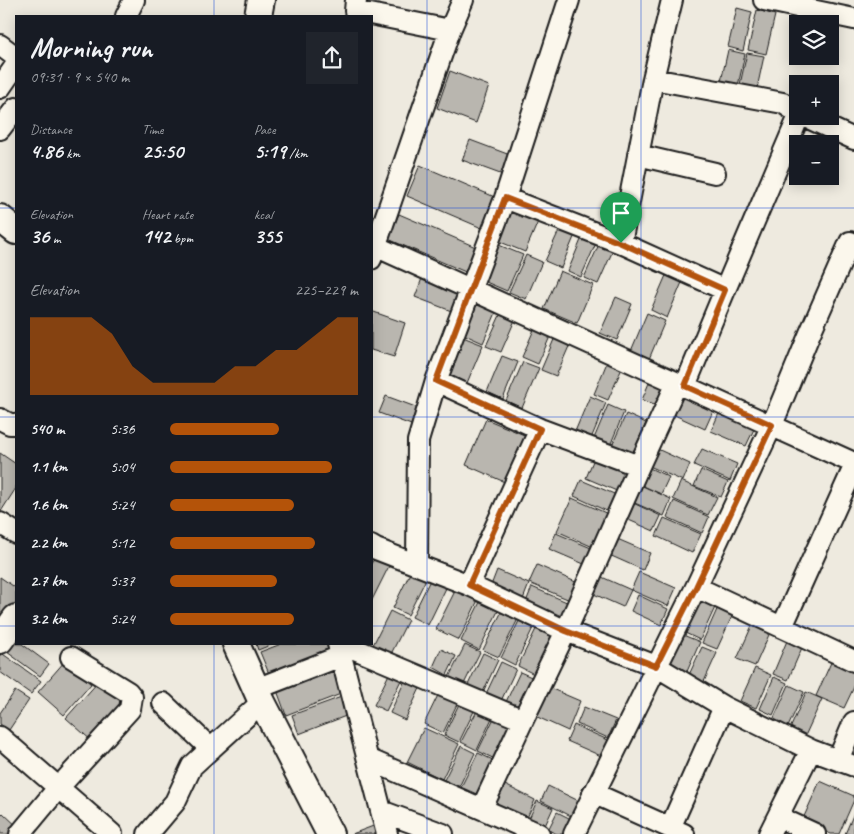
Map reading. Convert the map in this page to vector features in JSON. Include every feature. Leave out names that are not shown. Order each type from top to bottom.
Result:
[{"type":"street","points":[[126,15],[134,0]]},
{"type":"street","points":[[258,15],[261,0]]},
{"type":"street","points":[[356,0],[355,11],[450,30]]},
{"type":"street","points":[[463,0],[450,30],[373,252],[471,289],[854,463]]},
{"type":"street","points":[[418,565],[418,441],[436,381],[505,198],[569,0]]},
{"type":"street","points":[[621,243],[653,80],[672,0]]},
{"type":"street","points":[[764,0],[854,19]]},
{"type":"street","points":[[0,45],[15,55]]},
{"type":"street","points":[[15,66],[0,89],[15,101]]},
{"type":"street","points":[[653,80],[783,103],[789,107]]},
{"type":"street","points":[[0,129],[15,109]]},
{"type":"street","points":[[482,808],[522,720],[566,631],[639,466],[681,384],[725,290],[795,125]]},
{"type":"street","points":[[824,125],[854,139]]},
{"type":"street","points":[[638,155],[715,173]]},
{"type":"street","points":[[505,198],[621,243],[725,290]]},
{"type":"street","points":[[0,218],[15,230]]},
{"type":"street","points":[[574,834],[696,587],[772,425],[810,333],[853,239]]},
{"type":"street","points":[[436,381],[540,429],[639,466]]},
{"type":"street","points":[[0,419],[10,424],[15,424]]},
{"type":"street","points":[[469,585],[540,429]]},
{"type":"street","points":[[782,627],[854,467]]},
{"type":"street","points":[[0,523],[15,532]]},
{"type":"street","points":[[373,547],[469,585],[566,631],[656,666],[724,707],[811,750],[846,763],[854,722]]},
{"type":"street","points":[[696,587],[854,661]]},
{"type":"street","points":[[236,645],[259,696],[330,834]]},
{"type":"street","points":[[341,648],[522,720]]},
{"type":"street","points":[[148,834],[175,802],[192,766],[211,749],[259,696],[341,648]]},
{"type":"street","points":[[341,648],[387,834]]},
{"type":"street","points":[[20,834],[59,787],[130,709],[132,697],[128,692],[71,658]]},
{"type":"street","points":[[163,703],[211,749]]},
{"type":"street","points":[[594,793],[677,831],[724,707]]},
{"type":"street","points":[[0,737],[112,834]]},
{"type":"street","points":[[811,750],[774,825],[815,834]]},
{"type":"street","points":[[368,759],[539,834]]},
{"type":"street","points":[[381,811],[443,834]]},
{"type":"building","points":[[737,8],[752,12],[743,51],[728,47]]},
{"type":"building","points":[[757,10],[775,15],[766,54],[748,50]]},
{"type":"building","points":[[728,50],[745,54],[737,90],[720,86]]},
{"type":"building","points":[[747,53],[764,56],[756,93],[739,89]]},
{"type":"building","points":[[450,71],[489,86],[476,123],[437,108]]},
{"type":"building","points":[[470,140],[510,155],[503,175],[462,160]]},
{"type":"building","points":[[420,165],[497,198],[484,229],[407,196]]},
{"type":"building","points":[[514,206],[540,217],[525,252],[498,241]]},
{"type":"building","points":[[399,214],[478,248],[468,273],[388,239]]},
{"type":"building","points":[[562,224],[577,230],[561,268],[545,261]]},
{"type":"building","points":[[583,235],[597,241],[581,277],[568,271]]},
{"type":"building","points":[[600,242],[614,248],[598,284],[584,278]]},
{"type":"building","points":[[494,243],[523,255],[507,291],[479,279]]},
{"type":"building","points":[[526,255],[542,262],[526,299],[509,292]]},
{"type":"building","points":[[560,271],[593,285],[577,323],[544,309]]},
{"type":"building","points":[[424,273],[464,287],[454,312],[415,297]]},
{"type":"building","points":[[667,273],[683,280],[667,318],[651,310]]},
{"type":"building","points":[[616,297],[632,304],[617,340],[600,333]]},
{"type":"building","points":[[478,300],[498,308],[483,343],[463,334]]},
{"type":"building","points":[[373,312],[405,323],[394,357],[373,351]]},
{"type":"building","points":[[501,313],[515,320],[501,352],[486,346]]},
{"type":"building","points":[[647,313],[665,321],[649,359],[631,351]]},
{"type":"building","points":[[536,325],[552,332],[538,364],[522,357]]},
{"type":"building","points":[[463,337],[483,345],[467,383],[447,374]]},
{"type":"building","points":[[555,337],[570,344],[556,376],[541,370]]},
{"type":"building","points":[[502,356],[518,362],[503,399],[487,392]]},
{"type":"building","points":[[608,360],[623,366],[608,400],[594,394]]},
{"type":"building","points":[[523,362],[539,368],[522,408],[506,401]]},
{"type":"building","points":[[651,378],[668,386],[659,407],[642,400]]},
{"type":"building","points":[[677,392],[714,409],[705,429],[668,412]]},
{"type":"building","points":[[386,396],[421,409],[414,426],[379,413]]},
{"type":"building","points":[[590,396],[606,403],[590,441],[574,434]]},
{"type":"building","points":[[608,405],[624,412],[609,448],[593,441]]},
{"type":"building","points":[[720,411],[755,427],[746,446],[711,431]]},
{"type":"building","points":[[626,414],[646,423],[630,459],[610,450]]},
{"type":"building","points":[[486,419],[529,437],[509,484],[466,465]]},
{"type":"building","points":[[653,447],[690,464],[683,481],[645,464]]},
{"type":"building","points":[[702,449],[737,464],[730,481],[694,465]]},
{"type":"building","points":[[0,453],[15,463],[15,490],[0,513]]},
{"type":"building","points":[[595,456],[628,471],[619,492],[586,478]]},
{"type":"building","points":[[645,466],[669,477],[661,494],[637,483]]},
{"type":"building","points":[[701,470],[728,482],[721,497],[694,486]]},
{"type":"building","points":[[581,480],[619,496],[611,513],[574,496]]},
{"type":"building","points":[[681,481],[717,497],[708,515],[673,499]]},
{"type":"building","points":[[636,483],[671,499],[664,516],[628,500]]},
{"type":"building","points":[[572,498],[608,514],[593,547],[557,531]]},
{"type":"building","points":[[674,501],[709,517],[702,533],[667,517]]},
{"type":"building","points":[[631,502],[661,516],[654,531],[624,518]]},
{"type":"building","points":[[664,518],[701,534],[692,553],[656,536]]},
{"type":"building","points":[[556,533],[591,548],[584,564],[549,549]]},
{"type":"building","points":[[615,538],[650,553],[643,570],[607,554]]},
{"type":"building","points":[[374,559],[389,566],[373,598]]},
{"type":"building","points":[[537,565],[578,583],[570,600],[529,583]]},
{"type":"building","points":[[497,570],[529,584],[522,602],[490,588]]},
{"type":"building","points":[[411,571],[426,579],[408,615],[393,608]]},
{"type":"building","points":[[639,572],[676,588],[668,606],[631,590]]},
{"type":"building","points":[[595,574],[631,590],[623,607],[587,591]]},
{"type":"building","points":[[0,577],[15,587],[15,605],[6,619],[0,616]]},
{"type":"building","points":[[431,578],[447,586],[428,625],[412,617]]},
{"type":"building","points":[[532,587],[569,603],[560,622],[524,607]]},
{"type":"building","points":[[456,589],[478,600],[459,640],[436,629]]},
{"type":"building","points":[[638,595],[668,609],[661,625],[631,611]]},
{"type":"building","points":[[700,596],[717,603],[700,640],[683,632]]},
{"type":"building","points":[[480,602],[498,611],[479,650],[461,641]]},
{"type":"building","points":[[719,605],[734,612],[717,649],[702,643]]},
{"type":"building","points":[[390,611],[408,620],[390,656],[372,647]]},
{"type":"building","points":[[502,611],[518,619],[499,657],[483,650]]},
{"type":"building","points":[[519,621],[533,628],[515,665],[501,658]]},
{"type":"building","points":[[754,621],[772,628],[755,666],[737,659]]},
{"type":"building","points":[[537,627],[556,636],[536,675],[518,666]]},
{"type":"building","points":[[683,635],[700,642],[685,676],[668,669]]},
{"type":"building","points":[[789,636],[804,643],[788,680],[773,674]]},
{"type":"building","points":[[15,641],[15,645],[23,645],[49,664],[40,676],[7,652]]},
{"type":"building","points":[[256,645],[270,645],[258,650]]},
{"type":"building","points":[[278,645],[331,645],[336,655],[272,681],[260,652]]},
{"type":"building","points":[[465,645],[480,652],[463,686],[448,679]]},
{"type":"building","points":[[702,647],[717,653],[702,686],[687,679]]},
{"type":"building","points":[[441,649],[456,656],[447,675],[433,667]]},
{"type":"building","points":[[0,652],[41,681],[31,694],[0,672]]},
{"type":"building","points":[[483,653],[498,660],[483,692],[468,685]]},
{"type":"building","points":[[833,658],[854,667],[854,687],[844,708],[816,696]]},
{"type":"building","points":[[65,661],[91,684],[64,715],[38,692]]},
{"type":"building","points":[[501,662],[516,669],[500,703],[485,696]]},
{"type":"building","points":[[334,663],[346,692],[286,715],[275,685]]},
{"type":"building","points":[[755,668],[771,675],[756,708],[740,701]]},
{"type":"building","points":[[391,670],[403,676],[386,711],[374,705]]},
{"type":"building","points":[[520,672],[536,679],[520,711],[505,704]]},
{"type":"building","points":[[407,676],[422,684],[405,720],[390,713]]},
{"type":"building","points":[[774,677],[787,683],[773,715],[760,709]]},
{"type":"building","points":[[99,681],[126,705],[93,742],[66,718]]},
{"type":"building","points":[[789,685],[804,692],[788,727],[773,720]]},
{"type":"building","points":[[545,686],[580,701],[568,731],[533,715]]},
{"type":"building","points":[[15,691],[29,700],[9,730],[0,724],[0,713]]},
{"type":"building","points":[[440,691],[459,700],[443,733],[424,724]]},
{"type":"building","points":[[806,692],[822,699],[805,736],[790,729]]},
{"type":"building","points":[[344,696],[351,714],[299,734],[292,715]]},
{"type":"building","points":[[461,700],[476,707],[459,742],[444,735]]},
{"type":"building","points":[[584,707],[616,720],[608,738],[577,724]]},
{"type":"building","points":[[478,709],[493,716],[477,750],[461,742]]},
{"type":"building","points":[[495,716],[514,725],[497,760],[478,751]]},
{"type":"building","points":[[574,725],[608,740],[601,756],[567,741]]},
{"type":"building","points":[[424,728],[459,744],[442,779],[407,762]]},
{"type":"building","points":[[461,746],[475,753],[459,787],[444,780]]},
{"type":"building","points":[[478,753],[497,762],[479,798],[460,789]]},
{"type":"building","points":[[820,781],[854,796],[839,834],[831,834],[802,821]]},
{"type":"building","points":[[499,782],[535,800],[526,820],[489,802]]},
{"type":"building","points":[[548,786],[581,802],[573,817],[541,801]]},
{"type":"building","points":[[537,801],[553,808],[544,828],[528,821]]},
{"type":"building","points":[[557,812],[571,819],[564,834],[557,834],[548,830]]},
{"type":"building","points":[[3,813],[20,829],[15,834],[0,833],[0,816]]},
{"type":"building","points":[[854,813],[854,834],[845,834]]},
{"type":"building","points":[[376,825],[377,834],[352,834]]},
{"type":"route","points":[[505,198],[621,243],[725,290],[685,386],[772,425],[696,587],[656,666],[566,631],[469,585],[540,429],[436,381],[505,198]]}]
